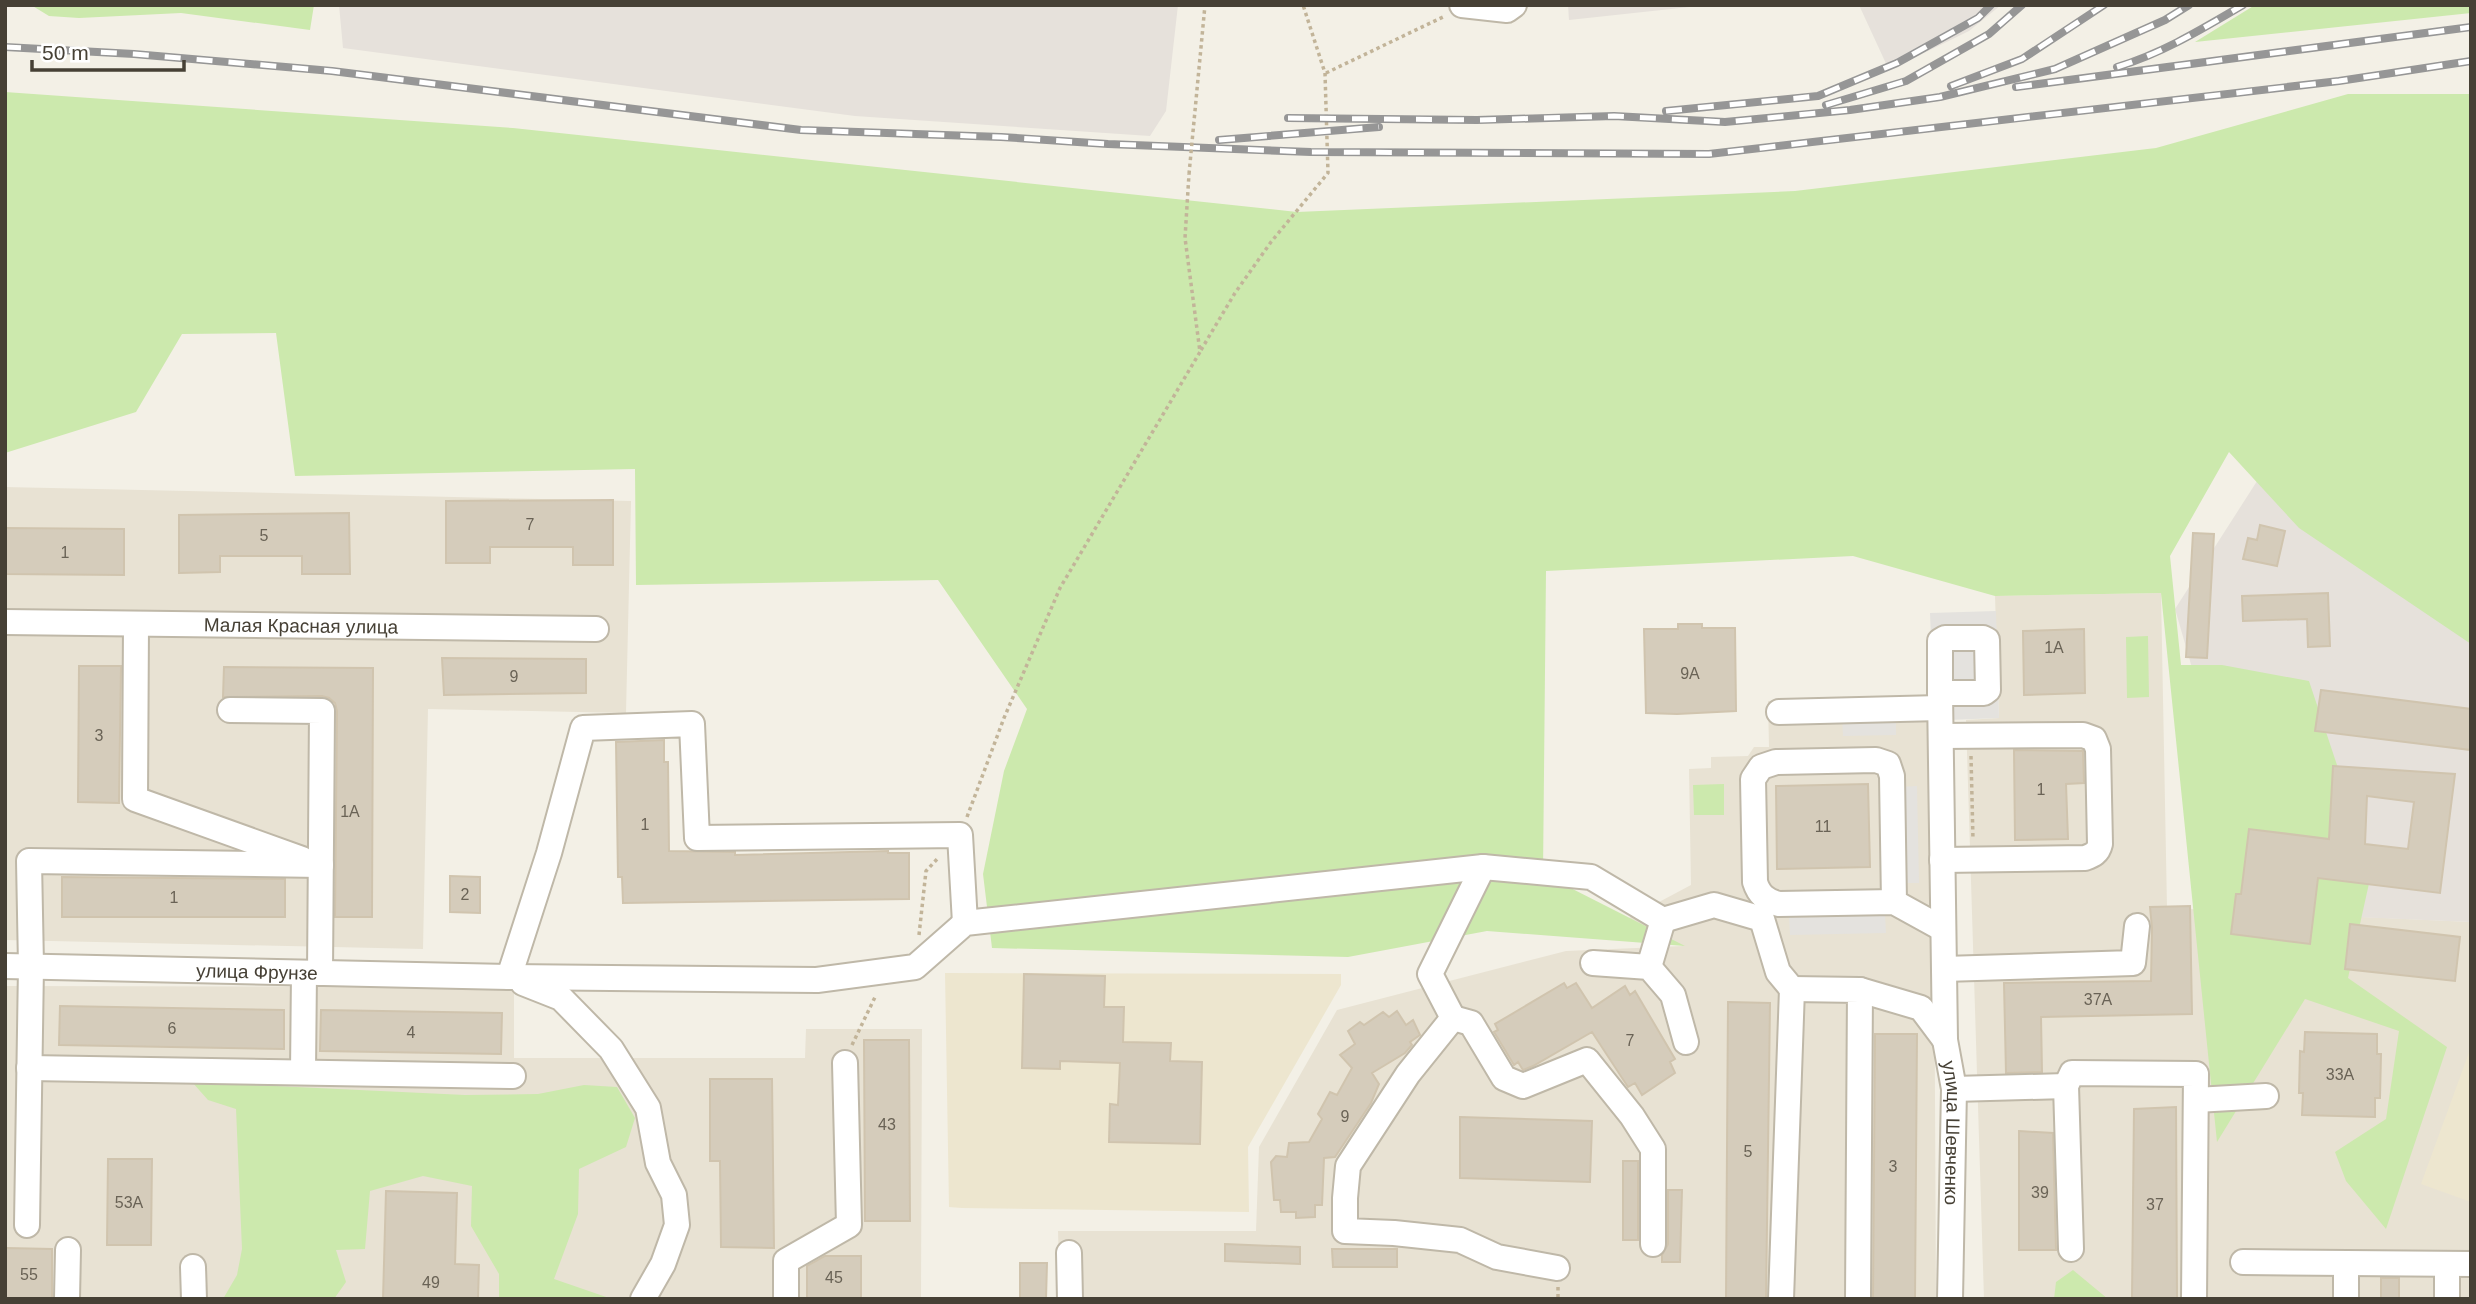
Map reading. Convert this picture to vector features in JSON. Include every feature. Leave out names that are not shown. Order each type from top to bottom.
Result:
[{"type":"street","points":[[1464,6],[1507,10],[1514,5]]},
{"type":"street","name":"Малая Красная улица","points":[[5,622],[596,629]]},
{"type":"street","points":[[136,624],[135,799],[321,865]]},
{"type":"street","name":"улица Шевченко","points":[[1779,712],[1940,701],[1945,1040],[1954,1089],[1950,1299]]},
{"type":"street","points":[[230,710],[323,711],[321,865],[303,1072]]},
{"type":"street","points":[[643,1299],[663,1264],[677,1225],[674,1195],[658,1163],[648,1108],[611,1049],[561,998],[509,977],[549,853],[583,728],[692,724],[697,838],[960,835],[965,923]]},
{"type":"street","points":[[1941,736],[2083,735],[2094,739],[2098,749],[2100,844],[2096,853],[2085,858],[1942,860]]},
{"type":"street","points":[[1894,902],[1892,776],[1888,764],[1876,760],[1776,762],[1761,766],[1753,779],[1755,882],[1762,897],[1779,904],[1894,902],[1943,929]]},
{"type":"street","points":[[27,1225],[31,966],[29,861],[321,865]]},
{"type":"street","points":[[1483,867],[1430,974],[1453,1018],[1471,1023],[1504,1078],[1523,1086],[1587,1059],[1632,1116],[1653,1149],[1653,1244]]},
{"type":"street","points":[[915,967],[965,923],[1483,867],[1591,877],[1663,920],[1714,905],[1762,919],[1778,972],[1792,989],[1781,1299]]},
{"type":"street","points":[[1649,967],[1663,920]]},
{"type":"street","points":[[1944,969],[2133,962],[2137,926]]},
{"type":"street","points":[[1592,963],[1649,967],[1673,995],[1686,1042]]},
{"type":"street","name":"улица Фрунзе","points":[[5,966],[509,977],[817,980],[915,967]]},
{"type":"street","points":[[1792,989],[1860,990],[1921,1008],[1945,1040]]},
{"type":"street","points":[[1858,1299],[1860,990]]},
{"type":"street","points":[[1453,1018],[1408,1074],[1348,1166],[1345,1231],[1460,1240],[1497,1257],[1557,1268]]},
{"type":"street","points":[[786,1299],[786,1261],[849,1224],[845,1063]]},
{"type":"street","points":[[29,1068],[513,1076]]},
{"type":"street","points":[[2071,1249],[2066,1086],[2072,1073],[2196,1074],[2194,1299]]},
{"type":"street","points":[[1954,1089],[2066,1086]]},
{"type":"street","points":[[2196,1100],[2266,1096]]},
{"type":"street","points":[[68,1250],[68,1299]]},
{"type":"street","points":[[1069,1253],[1070,1299]]},
{"type":"street","points":[[2243,1262],[2459,1264],[2447,1299]]},
{"type":"street","points":[[2346,1263],[2346,1299]]},
{"type":"street","points":[[193,1267],[194,1299]]},
{"type":"path","points":[[1200,352],[1185,238],[1205,5]]},
{"type":"path","points":[[915,967],[926,871],[960,835],[1004,718],[1060,588],[1235,293],[1271,242],[1328,173],[1325,73],[1303,5]]},
{"type":"path","points":[[1325,73],[1464,6]]},
{"type":"path","points":[[1970,736],[1973,859]]},
{"type":"path","points":[[845,1063],[874,996],[886,990]]},
{"type":"shaded area","points":[[339,5],[1178,5],[1166,111],[1150,136],[855,116],[343,48]]},
{"type":"shaded area","points":[[1568,5],[1708,5],[1569,20]]},
{"type":"shaded area","points":[[1859,5],[2001,5],[1969,31],[1889,70]]},
{"type":"shaded area","points":[[2268,464],[2471,622],[2471,922],[2263,913],[2175,609]]},
{"type":"shaded area","points":[[5,487],[631,501],[626,713],[428,709],[423,949],[5,940]]},
{"type":"shaded area","points":[[2161,593],[2167,908],[2471,922],[2471,1299],[1984,1299],[1966,720],[1999,718],[1995,596]]},
{"type":"shaded area","points":[[1996,611],[1999,718],[1948,720],[1933,684],[1930,613]]},
{"type":"shaded area","points":[[1933,698],[1936,1299],[1060,1299],[1058,1231],[1256,1231],[1259,1147],[1337,1010],[1566,951],[1683,946],[1629,918],[1691,885],[1689,769],[1711,768],[1711,757],[1748,756],[1754,747],[1769,747],[1768,701]]},
{"type":"shaded area","points":[[1896,716],[1896,735],[1843,736],[1842,717]]},
{"type":"shaded area","points":[[1917,786],[1919,883],[1900,883],[1898,787]]},
{"type":"shaded area","points":[[1885,914],[1886,933],[1790,935],[1789,916]]},
{"type":"shaded area","points":[[945,973],[1341,974],[1341,985],[1248,1147],[1249,1212],[962,1208],[949,1207]]},
{"type":"shaded area","points":[[5,986],[514,987],[514,1058],[805,1058],[806,1029],[922,1029],[921,1299],[5,1299]]},
{"type":"shaded area","points":[[2471,1047],[2471,1202],[2421,1184]]},
{"type":"green space","points":[[31,5],[314,5],[310,30],[181,13],[79,18],[49,16]]},
{"type":"green space","points":[[2255,5],[2471,5],[2471,13],[2195,42]]},
{"type":"green space","points":[[5,92],[513,128],[1297,212],[1795,191],[2156,148],[2348,94],[2471,94],[2471,644],[2299,528],[2229,452],[2170,556],[2181,665],[2222,665],[2309,681],[2372,870],[2348,978],[2447,1047],[2386,1229],[2346,1181],[2335,1152],[2386,1119],[2399,1031],[2305,999],[2217,1142],[2161,593],[1995,596],[1853,556],[1546,571],[1543,874],[1685,946],[1487,931],[1348,957],[992,948],[983,874],[1004,771],[1027,709],[938,580],[636,585],[635,469],[295,476],[276,333],[182,334],[136,412],[5,453]]},
{"type":"green space","points":[[2148,636],[2149,697],[2127,698],[2126,637]]},
{"type":"green space","points":[[1724,784],[1724,815],[1694,815],[1693,785]]},
{"type":"green space","points":[[192,1082],[465,1095],[538,1094],[584,1085],[617,1087],[635,1118],[626,1147],[579,1169],[578,1214],[554,1279],[612,1299],[499,1299],[499,1274],[471,1226],[472,1186],[423,1176],[370,1191],[365,1249],[336,1250],[346,1282],[334,1299],[223,1299],[237,1275],[242,1249],[236,1109],[208,1100]]},
{"type":"green space","points":[[2073,1270],[2108,1299],[2054,1299],[2056,1282]]},
{"type":"building","points":[[613,500],[613,565],[573,565],[573,547],[490,547],[490,563],[446,563],[446,501]]},
{"type":"building","points":[[349,513],[350,574],[302,574],[302,556],[220,556],[220,572],[179,573],[179,515]]},
{"type":"building","points":[[2260,525],[2285,531],[2277,566],[2243,559],[2248,538],[2257,540]]},
{"type":"building","points":[[5,528],[124,529],[124,575],[5,574]]},
{"type":"building","points":[[2193,533],[2214,534],[2207,658],[2186,657]]},
{"type":"building","points":[[2328,593],[2330,646],[2308,647],[2307,619],[2243,621],[2242,596]]},
{"type":"building","points":[[1678,624],[1702,624],[1702,628],[1735,628],[1736,711],[1646,713],[1644,629],[1678,629]]},
{"type":"building","points":[[2084,629],[2085,693],[2024,695],[2023,631]]},
{"type":"building","points":[[442,658],[586,659],[586,693],[444,695]]},
{"type":"building","points":[[79,666],[121,666],[119,803],[78,802]]},
{"type":"building","points":[[224,667],[373,668],[372,917],[335,917],[335,703],[322,696],[223,697]]},
{"type":"building","points":[[2321,690],[2471,709],[2471,750],[2315,731]]},
{"type":"building","points":[[664,740],[664,762],[668,762],[669,851],[735,852],[735,855],[888,851],[909,853],[909,899],[623,903],[622,877],[618,877],[616,742]]},
{"type":"building","points":[[2014,750],[2083,751],[2084,783],[2066,784],[2068,839],[2015,840]]},
{"type":"building","points":[[2333,766],[2455,774],[2440,893],[2318,878],[2310,944],[2231,934],[2236,894],[2241,894],[2249,829],[2329,839]],"holes":[[[2367,796],[2414,802],[2408,849],[2365,844]]]},
{"type":"building","points":[[1868,784],[1870,867],[1777,869],[1776,786]]},
{"type":"building","points":[[450,876],[480,877],[480,913],[450,912]]},
{"type":"building","points":[[62,877],[285,879],[285,917],[62,917]]},
{"type":"building","points":[[2190,906],[2192,1014],[2041,1017],[2042,1072],[2006,1073],[2004,983],[2151,981],[2150,907]]},
{"type":"building","points":[[2350,924],[2460,937],[2455,981],[2345,969]]},
{"type":"building","points":[[1024,974],[1105,976],[1104,1007],[1124,1007],[1123,1042],[1171,1043],[1170,1061],[1202,1062],[1200,1144],[1109,1142],[1110,1104],[1118,1105],[1120,1063],[1060,1061],[1060,1069],[1022,1068]]},
{"type":"building","points":[[1564,983],[1567,988],[1576,983],[1592,1008],[1625,986],[1630,995],[1635,991],[1675,1059],[1670,1062],[1675,1073],[1642,1095],[1635,1083],[1628,1087],[1592,1032],[1533,1066],[1523,1070],[1518,1062],[1514,1065],[1494,1032],[1498,1030],[1495,1024]]},
{"type":"building","points":[[1728,1002],[1770,1003],[1766,1299],[1726,1299]]},
{"type":"building","points":[[60,1006],[284,1010],[284,1049],[59,1045]]},
{"type":"building","points":[[321,1010],[502,1013],[501,1054],[320,1051]]},
{"type":"building","points":[[1397,1011],[1406,1025],[1413,1020],[1420,1035],[1410,1042],[1412,1045],[1405,1053],[1372,1073],[1379,1084],[1371,1103],[1335,1157],[1324,1158],[1322,1205],[1315,1205],[1315,1217],[1296,1218],[1296,1212],[1281,1212],[1280,1200],[1274,1200],[1271,1162],[1276,1156],[1287,1157],[1289,1143],[1309,1142],[1322,1119],[1318,1114],[1330,1092],[1337,1095],[1352,1068],[1340,1055],[1355,1044],[1348,1031],[1360,1022],[1364,1025],[1383,1012],[1389,1017]]},
{"type":"building","points":[[2305,1032],[2377,1034],[2377,1054],[2381,1054],[2380,1098],[2375,1098],[2375,1117],[2302,1115],[2303,1093],[2299,1093],[2300,1051],[2304,1052]]},
{"type":"building","points":[[1875,1034],[1917,1034],[1915,1299],[1873,1299]]},
{"type":"building","points":[[864,1040],[909,1040],[910,1221],[865,1221]]},
{"type":"building","points":[[710,1079],[772,1079],[774,1248],[721,1247],[720,1161],[710,1161]]},
{"type":"building","points":[[2176,1107],[2177,1299],[2132,1299],[2134,1109]]},
{"type":"building","points":[[1460,1117],[1592,1121],[1590,1182],[1460,1178]]},
{"type":"building","points":[[2019,1131],[2053,1133],[2056,1250],[2019,1250]]},
{"type":"building","points":[[108,1159],[152,1159],[151,1245],[107,1245]]},
{"type":"building","points":[[1623,1161],[1638,1161],[1638,1240],[1623,1240]]},
{"type":"building","points":[[1668,1190],[1682,1190],[1680,1262],[1662,1262],[1662,1255],[1668,1244]]},
{"type":"building","points":[[386,1191],[457,1193],[455,1264],[479,1265],[478,1299],[383,1299]]},
{"type":"building","points":[[1225,1244],[1300,1247],[1300,1264],[1225,1261]]},
{"type":"building","points":[[6,1248],[52,1249],[52,1299],[5,1299]]},
{"type":"building","points":[[1332,1249],[1397,1249],[1397,1267],[1333,1267]]},
{"type":"building","points":[[825,1256],[861,1256],[861,1299],[807,1299],[807,1266]]},
{"type":"building","points":[[1020,1263],[1047,1263],[1046,1299],[1020,1299]]},
{"type":"building","points":[[2381,1278],[2399,1278],[2399,1299],[2381,1299]]},
{"type":"railway","points":[[1666,111],[1818,96],[1897,63],[1978,18],[1991,5]]},
{"type":"railway","points":[[1826,105],[1906,81],[1989,34],[2022,5]]},
{"type":"railway","points":[[1951,86],[2022,59],[2104,5]]},
{"type":"railway","points":[[1288,118],[1477,120],[1614,116],[1725,122],[1850,110],[1940,97],[2055,69],[2165,20],[2189,5]]},
{"type":"railway","points":[[2117,67],[2166,48],[2243,5]]},
{"type":"railway","points":[[2016,87],[2471,27]]},
{"type":"railway","points":[[5,47],[134,54],[332,71],[801,130],[1311,152],[1709,154],[2339,81],[2471,61]]},
{"type":"railway","points":[[1219,140],[1379,127]]}]
